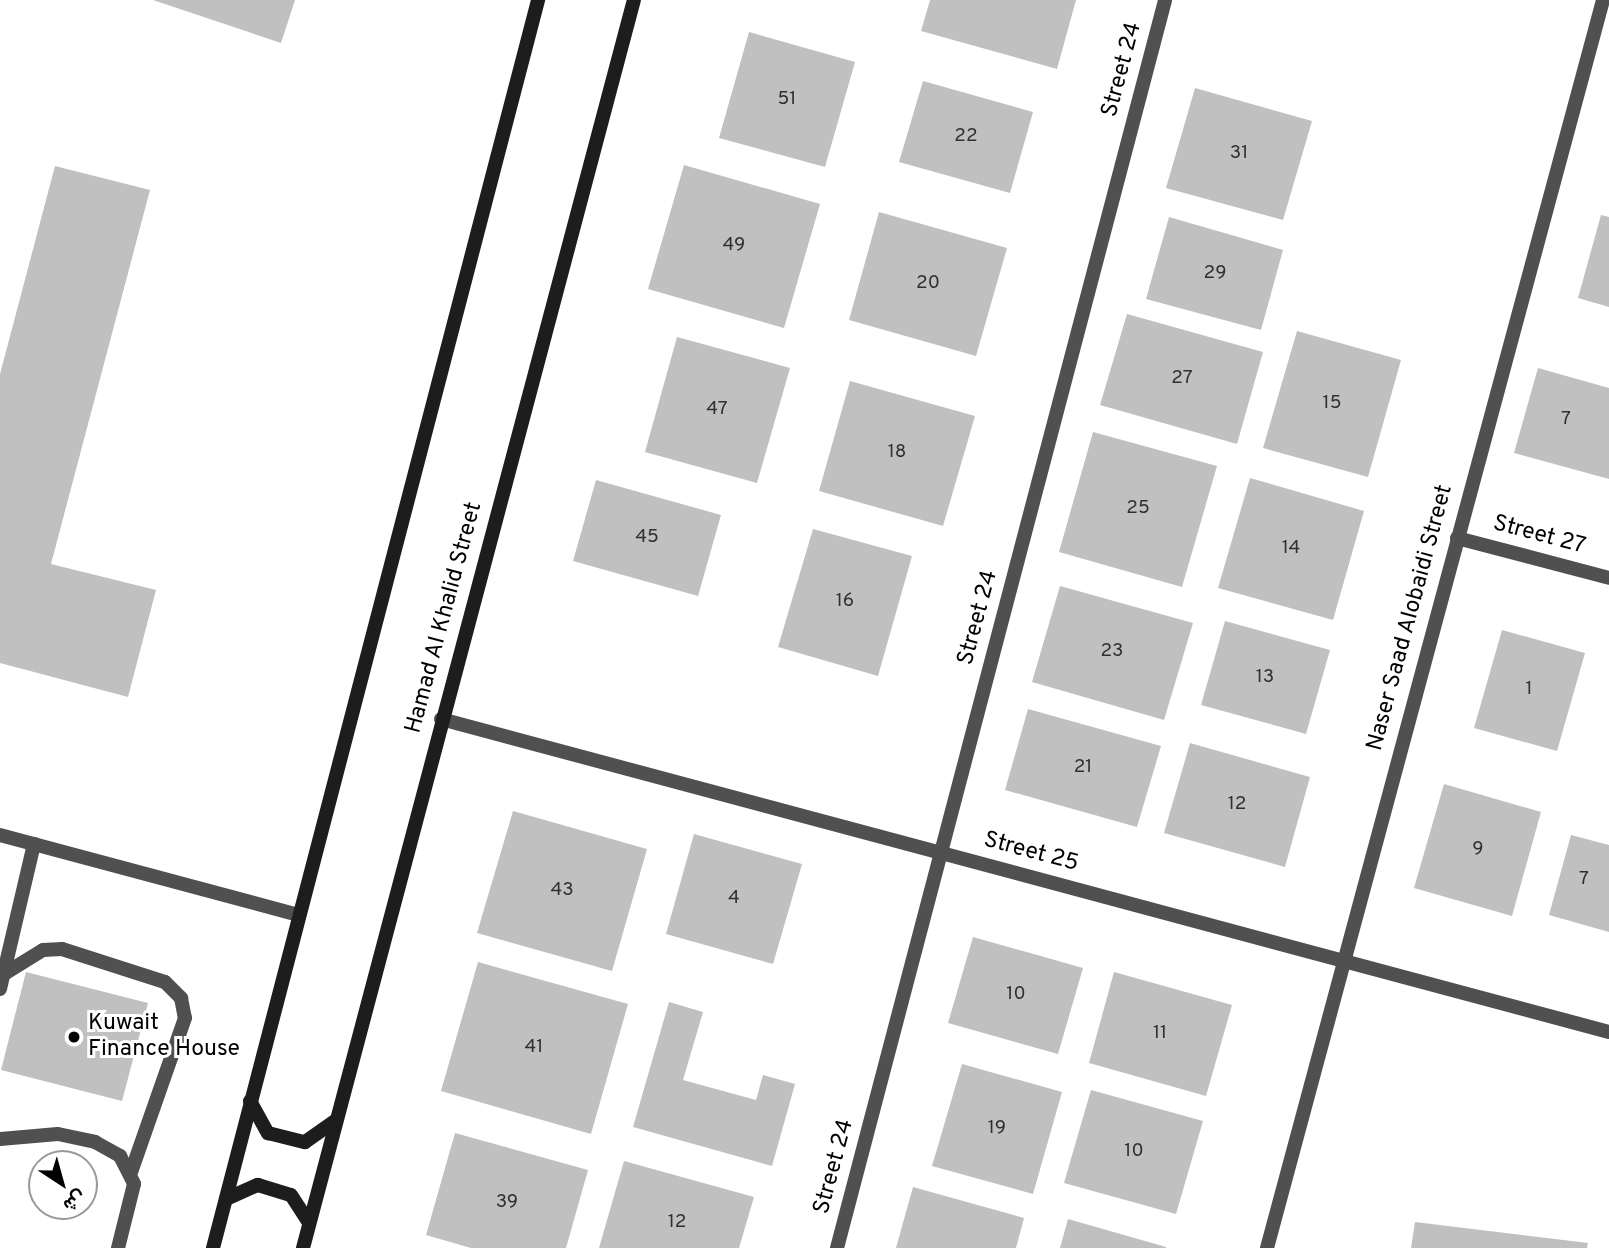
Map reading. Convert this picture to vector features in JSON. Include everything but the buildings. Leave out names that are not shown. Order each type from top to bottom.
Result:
[{"type":"street","points":[[213,1248],[538,0]]},
{"type":"street","name":"Hamad Al Khalid Street","points":[[303,1248],[441,719],[634,0]]},
{"type":"street","name":"Street 24","points":[[837,1248],[1165,0]]},
{"type":"street","name":"Naser Saad Alobaidi Street","points":[[1267,1248],[1341,961],[1603,0]]},
{"type":"street","name":"Street 27","points":[[1457,538],[1609,578]]},
{"type":"street","name":"Street 25","points":[[441,719],[1609,1032]]},
{"type":"street","points":[[0,835],[298,915]]},
{"type":"street","points":[[0,989],[34,844]]},
{"type":"street","points":[[4,974],[43,950],[62,949],[165,982],[181,998],[185,1018],[131,1172],[133,1191],[118,1248]]},
{"type":"street","points":[[250,1101],[268,1133],[305,1142],[335,1121]]},
{"type":"street","points":[[0,1139],[58,1134],[95,1142],[111,1148],[131,1172]]},
{"type":"street","points":[[226,1199],[258,1185],[291,1195],[309,1223]]},
{"type":"place","name":"Kuwait Finance House","points":[[74,1037]]}]
